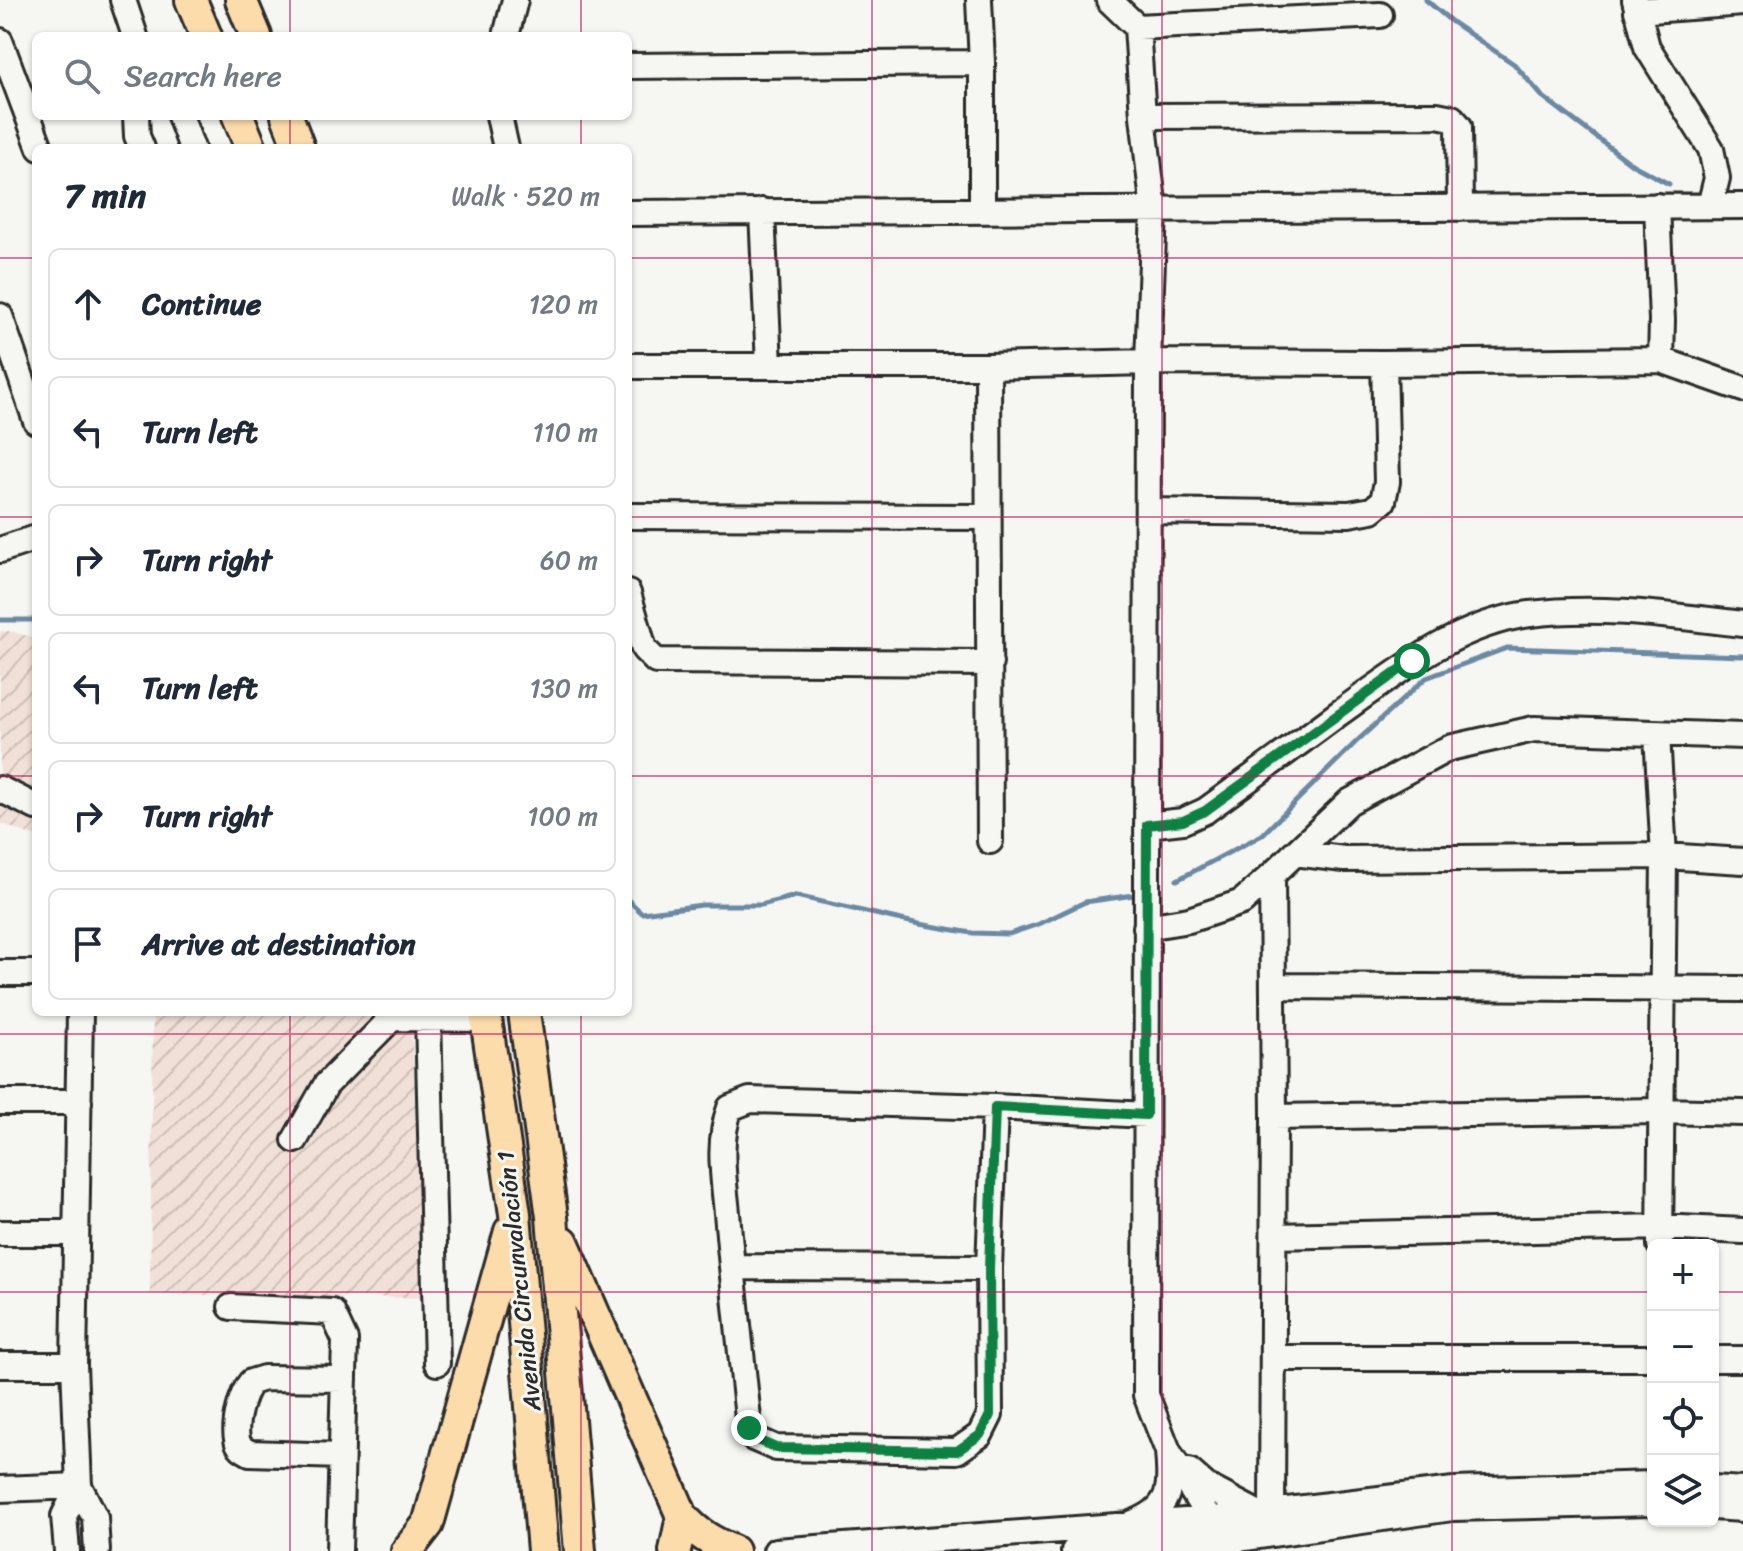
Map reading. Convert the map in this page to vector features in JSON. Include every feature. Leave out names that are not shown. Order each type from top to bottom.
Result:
[{"type":"main road","points":[[191,0],[204,32]]},
{"type":"main road","points":[[241,0],[254,32]]},
{"type":"main road","points":[[240,120],[249,144]]},
{"type":"main road","points":[[288,120],[298,144]]},
{"type":"main road","name":"Avenida Circunvalación 1","points":[[486,1016],[515,1214],[543,1551]]},
{"type":"main road","name":"Avenida Circunvalación 1","points":[[525,1016],[552,1217],[580,1551]]},
{"type":"main road","points":[[407,1551],[433,1537],[515,1214]]},
{"type":"main road","points":[[552,1217],[682,1516],[711,1542],[733,1551]]},
{"type":"main road","points":[[675,1551],[682,1516]]},
{"type":"street","points":[[123,0],[134,32]]},
{"type":"street","points":[[507,32],[515,0]]},
{"type":"street","points":[[979,0],[982,209]]},
{"type":"street","points":[[1109,0],[1137,27],[1154,211],[1148,362],[1146,1395],[1168,1451],[1222,1537]]},
{"type":"street","points":[[1710,206],[1717,178],[1711,149],[1647,47],[1636,6],[1743,3]]},
{"type":"street","points":[[1137,27],[1380,15]]},
{"type":"street","points":[[0,41],[8,86],[38,144]]},
{"type":"street","points":[[632,66],[982,63]]},
{"type":"street","points":[[1143,116],[1437,115],[1452,118],[1459,126],[1460,208]]},
{"type":"street","points":[[136,120],[140,144]]},
{"type":"street","points":[[182,120],[190,144]]},
{"type":"street","points":[[500,120],[505,144]]},
{"type":"street","points":[[1657,206],[1661,360]]},
{"type":"street","points":[[632,213],[1743,206]]},
{"type":"street","points":[[762,211],[769,366]]},
{"type":"street","points":[[0,316],[32,409]]},
{"type":"street","points":[[632,366],[1661,360],[1743,389]]},
{"type":"street","points":[[1148,511],[1349,514],[1372,510],[1383,501],[1387,482],[1384,363]]},
{"type":"street","points":[[988,366],[990,841]]},
{"type":"street","points":[[632,516],[988,517]]},
{"type":"street","points":[[0,550],[32,539]]},
{"type":"street","points":[[632,607],[644,649],[656,661],[990,663]]},
{"type":"street","points":[[1147,825],[1183,821],[1205,811],[1412,661],[1481,627],[1527,614],[1560,611],[1632,612],[1743,624]]},
{"type":"street","points":[[1146,927],[1189,920],[1242,902],[1349,802],[1449,748],[1534,729],[1743,736]]},
{"type":"street","points":[[1657,734],[1664,856],[1660,1236]]},
{"type":"street","points":[[0,789],[32,805]]},
{"type":"street","points":[[1294,853],[1344,859],[1664,856],[1743,861]]},
{"type":"street","points":[[1267,1527],[1274,1358],[1272,875]]},
{"type":"street","points":[[0,973],[32,973]]},
{"type":"street","points":[[1273,986],[1743,989]]},
{"type":"street","points":[[80,1016],[74,1365],[79,1486],[95,1517],[97,1551]]},
{"type":"street","points":[[295,1140],[326,1085],[388,1016]]},
{"type":"street","points":[[402,1016],[467,1016]]},
{"type":"street","points":[[428,1018],[437,1363]]},
{"type":"street","points":[[995,1107],[989,1268],[990,1415],[980,1435],[957,1451],[776,1448],[753,1438],[749,1428],[722,1148],[723,1128],[730,1108],[750,1100],[995,1107],[1146,1115]]},
{"type":"street","points":[[0,1102],[79,1102]]},
{"type":"street","points":[[1274,1117],[1661,1111],[1743,1113]]},
{"type":"street","points":[[1274,1236],[1660,1236],[1743,1231]]},
{"type":"street","points":[[0,1233],[76,1233]]},
{"type":"street","points":[[732,1267],[989,1268]]},
{"type":"street","points":[[231,1307],[332,1312],[345,1340],[339,1551]]},
{"type":"street","points":[[1274,1358],[1647,1358]]},
{"type":"street","points":[[1719,1359],[1743,1359]]},
{"type":"street","points":[[0,1365],[74,1365]]},
{"type":"street","points":[[341,1456],[250,1453],[239,1445],[237,1439],[241,1400],[251,1382],[264,1378],[344,1379]]},
{"type":"street","points":[[1125,1526],[1152,1516],[1160,1509],[1169,1484],[1168,1451]]},
{"type":"street","points":[[1168,1451],[1206,1486],[1267,1527]]},
{"type":"street","points":[[1074,1551],[1175,1548],[1454,1490],[1647,1484]]},
{"type":"street","points":[[0,1489],[79,1486]]},
{"type":"street","points":[[67,1551],[64,1516],[79,1486]]},
{"type":"street","points":[[1719,1488],[1743,1490]]},
{"type":"street","points":[[1308,1518],[1452,1508],[1647,1503]]},
{"type":"street","points":[[1719,1507],[1743,1509]]},
{"type":"street","points":[[776,1551],[1125,1526],[1222,1537]]},
{"type":"shaded area","points":[[0,632],[32,637],[32,835],[0,823]]},
{"type":"shaded area","points":[[153,1016],[410,1016],[430,1298],[150,1294]]},
{"type":"waterway","points":[[1426,0],[1452,22],[1514,64],[1542,96],[1633,165],[1669,184]]},
{"type":"waterway","points":[[0,620],[32,620]]},
{"type":"waterway","points":[[1177,880],[1262,835],[1426,678],[1507,648],[1743,656]]},
{"type":"waterway","points":[[632,904],[642,913],[702,905],[761,905],[796,896],[919,924],[972,933],[1009,934],[1039,924],[1085,902],[1134,895]]},
{"type":"route","points":[[749,1428],[753,1438],[776,1448],[957,1451],[980,1435],[990,1415],[989,1268],[995,1107],[1146,1115],[1147,825],[1183,821],[1205,811],[1412,661]]}]
